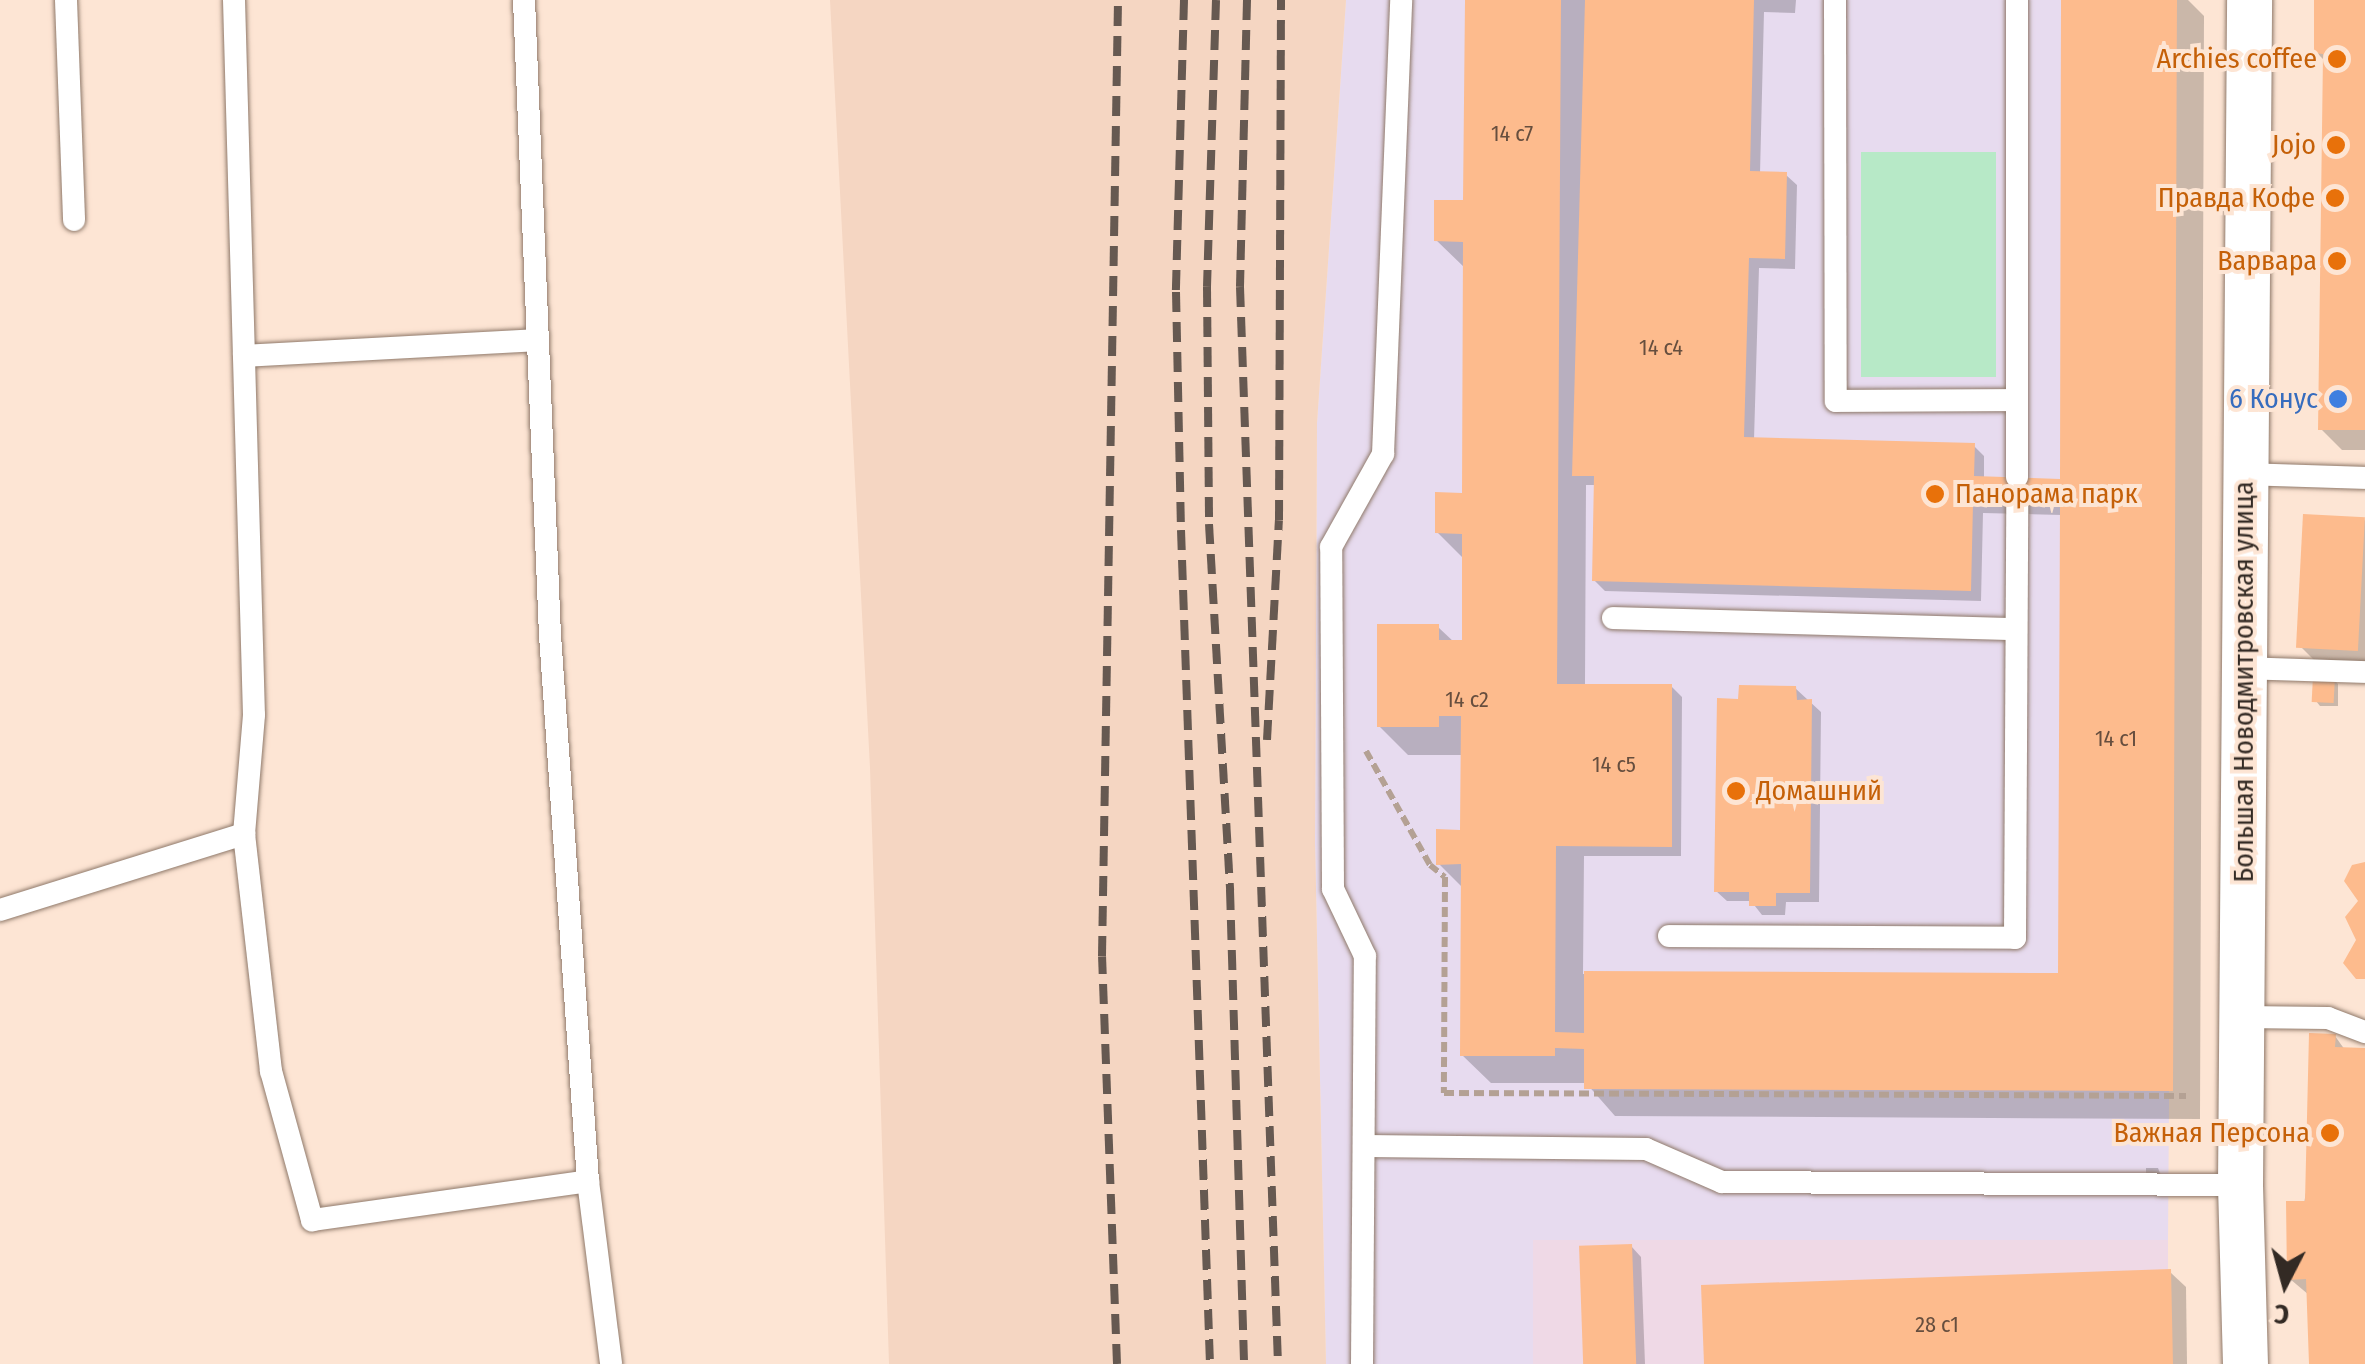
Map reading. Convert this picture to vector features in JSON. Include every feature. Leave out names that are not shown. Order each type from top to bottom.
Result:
[{"type":"street","name":"Большая Новодмитровская улица","points":[[2245,1364],[2240,1185],[2249,0]]},
{"type":"lane","points":[[66,0],[74,220]]},
{"type":"lane","points":[[234,0],[254,714],[244,834],[271,1071],[312,1220],[588,1180]]},
{"type":"lane","points":[[524,0],[550,635],[588,1180],[611,1364]]},
{"type":"lane","points":[[1362,1364],[1365,956],[1333,889],[1331,547],[1384,454],[1401,0]]},
{"type":"lane","points":[[1836,0],[1836,401],[2017,400]]},
{"type":"lane","points":[[2017,0],[2017,477]]},
{"type":"lane","points":[[244,356],[538,340]]},
{"type":"lane","points":[[2246,474],[2365,478]]},
{"type":"lane","points":[[1669,936],[2016,938],[2017,505]]},
{"type":"lane","points":[[1613,618],[2016,628]]},
{"type":"lane","points":[[2244,668],[2365,672]]},
{"type":"lane","points":[[0,910],[244,834]]},
{"type":"lane","points":[[2242,1016],[2328,1018],[2365,1032]]},
{"type":"lane","points":[[1365,1146],[1646,1149],[1722,1182],[2240,1185]]},
{"type":"path","points":[[1332,690],[1430,865],[1444,876],[1444,1093],[2186,1096]]},
{"type":"shaded area","points":[[830,0],[1346,0],[1317,423],[1315,843],[1326,1364],[889,1364],[870,768]]},
{"type":"shaded area","points":[[1346,0],[2177,0],[2168,1241],[1534,1240],[1533,1364],[1326,1364],[1315,843],[1317,423]]},
{"type":"shaded area","points":[[1533,1240],[2168,1240],[2168,1364],[1533,1364]]},
{"type":"green space","points":[[1861,152],[1996,152],[1996,377],[1861,377]]},
{"type":"building","points":[[1465,0],[1561,0],[1557,684],[1672,684],[1672,847],[1556,846],[1555,1032],[1584,1033],[1584,971],[2058,973],[2060,506],[1973,504],[1971,591],[1592,581],[1594,476],[1572,476],[1585,0],[1754,0],[1750,171],[1787,172],[1785,259],[1749,258],[1744,437],[1975,443],[1974,476],[2060,479],[2061,0],[2177,0],[2173,1091],[1584,1089],[1584,1049],[1555,1048],[1555,1056],[1460,1056],[1461,864],[1436,865],[1436,829],[1460,830],[1461,716],[1439,716],[1439,727],[1377,727],[1377,624],[1439,624],[1439,640],[1462,640],[1462,534],[1435,533],[1435,492],[1462,493],[1463,242],[1434,241],[1434,200],[1463,200]]},
{"type":"building","points":[[2314,0],[2365,0],[2365,430],[2318,430],[2323,54],[2314,53]]},
{"type":"building","points":[[2303,514],[2365,517],[2358,651],[2296,648]]},
{"type":"building","points":[[2313,676],[2335,677],[2334,703],[2312,702]]},
{"type":"building","points":[[1739,685],[1796,686],[1797,700],[1812,699],[1810,893],[1776,893],[1776,906],[1749,906],[1749,892],[1714,892],[1717,698],[1738,699]]},
{"type":"building","points":[[2365,862],[2365,979],[2356,979],[2343,963],[2356,940],[2345,917],[2358,901],[2344,881],[2352,865]]},
{"type":"building","points":[[2309,1033],[2336,1034],[2335,1047],[2365,1048],[2365,1364],[2309,1364],[2306,1279],[2287,1280],[2286,1201],[2305,1201]]},
{"type":"building","points":[[1632,1244],[1636,1364],[1583,1364],[1579,1246]]},
{"type":"building","points":[[2171,1269],[2173,1364],[1704,1364],[1701,1285]]},
{"type":"railway","points":[[1117,1364],[1102,956],[1118,0]]},
{"type":"railway","points":[[1184,0],[1176,292],[1210,1364]]},
{"type":"railway","points":[[1216,0],[1207,287],[1209,524],[1230,890],[1244,1364]]},
{"type":"railway","points":[[1247,0],[1240,287],[1278,1364]]},
{"type":"railway","points":[[1267,740],[1279,520],[1281,0]]},
{"type":"place","name":"Archies coffee","points":[[2337,59]]},
{"type":"place","name":"Jojo","points":[[2336,145]]},
{"type":"place","name":"Правда Кофе","points":[[2335,198]]},
{"type":"place","name":"Варвара","points":[[2337,261]]},
{"type":"place","name":"6 Конус","points":[[2338,399]]},
{"type":"place","name":"Панорама парк","points":[[1935,494]]},
{"type":"place","name":"Домашний","points":[[1736,791]]},
{"type":"place","name":"Важная Персона","points":[[2330,1133]]}]
